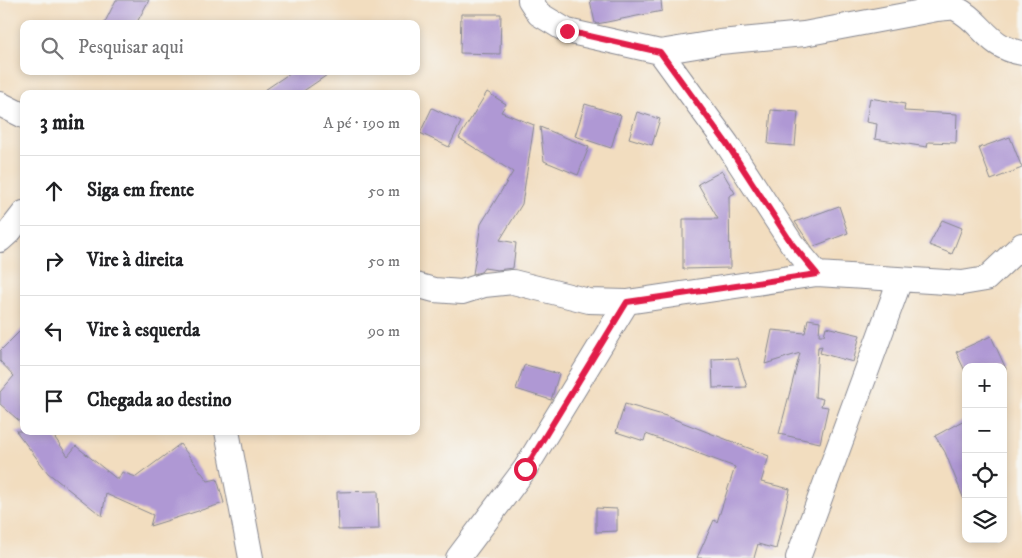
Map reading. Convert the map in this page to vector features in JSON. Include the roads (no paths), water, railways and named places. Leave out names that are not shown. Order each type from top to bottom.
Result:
[{"type":"street","points":[[530,0],[539,14],[567,31],[660,52],[720,42],[804,34],[958,4],[990,40],[1011,51],[1022,52]]},
{"type":"street","points":[[660,52],[727,144],[792,244],[817,274]]},
{"type":"street","points":[[0,104],[20,114]]},
{"type":"street","points":[[0,240],[20,218]]},
{"type":"street","points":[[420,286],[434,290],[462,292],[484,285],[513,282],[589,301],[627,302],[817,274],[962,284],[986,279],[1022,245]]},
{"type":"street","points":[[798,558],[900,280]]},
{"type":"street","points":[[458,558],[525,469],[627,302]]},
{"type":"street","points":[[228,435],[251,558]]}]
